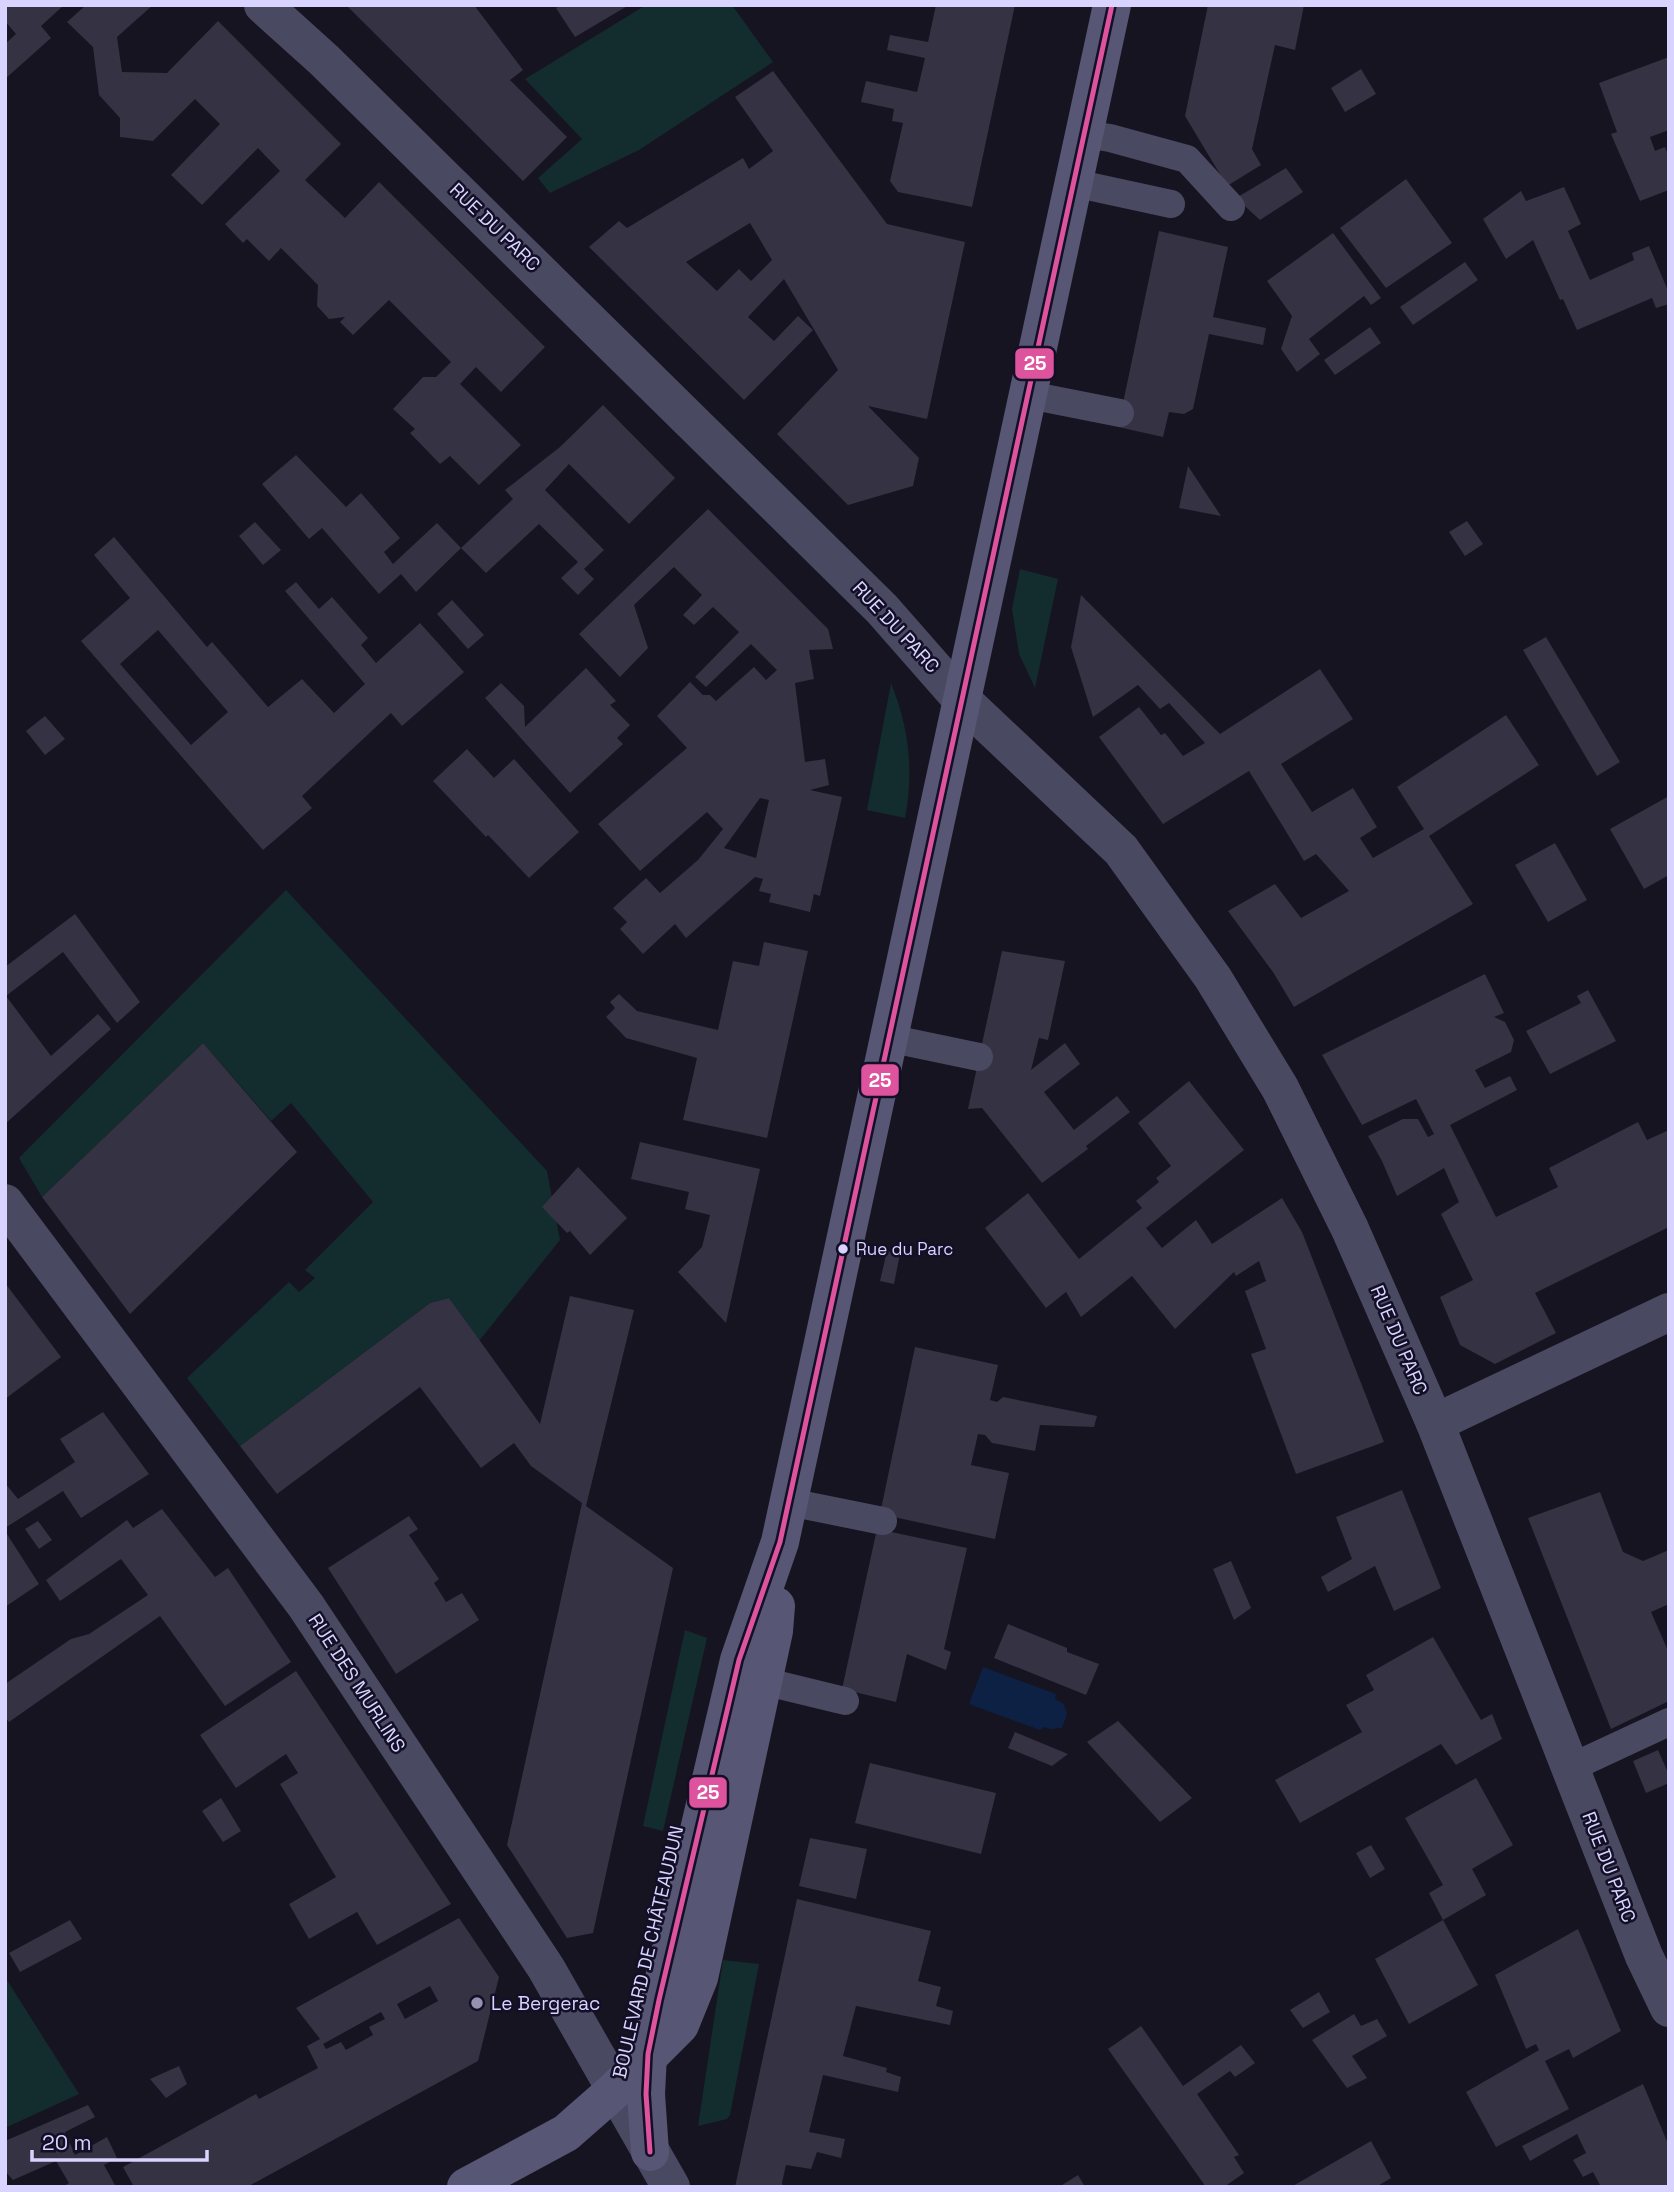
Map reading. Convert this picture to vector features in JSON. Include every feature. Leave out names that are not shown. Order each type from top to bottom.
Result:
[{"type":"main road","name":"BOULEVARD DE CHÂTEAUDUN","points":[[650,2152],[646,2094],[648,2057],[659,2000],[739,1660],[780,1542],[1112,5]]},
{"type":"main road","name":"BOULEVARD DE CHÂTEAUDUN","points":[[615,2090],[640,1995],[723,1630],[780,1542]]},
{"type":"main road","name":"BOULEVARD DE CHÂTEAUDUN","points":[[466,2187],[566,2133],[615,2090],[680,2025],[699,1978],[764,1681],[774,1631],[780,1542]]},
{"type":"street","name":"RUE DU PARC","points":[[263,5],[324,60],[728,455],[883,609],[961,699],[1121,850],[1213,978],[1280,1088],[1339,1205],[1435,1423],[1643,1956],[1669,2008]]},
{"type":"street","name":"RUE DES MURLINS","points":[[5,1203],[306,1606],[546,1968],[671,2187]]},
{"type":"street","points":[[1435,1423],[1669,1312]]},
{"type":"lane","points":[[1085,134],[1187,159],[1228,203]]},
{"type":"lane","points":[[1074,183],[1171,204]]},
{"type":"lane","points":[[1029,395],[1121,413]]},
{"type":"lane","points":[[888,1038],[979,1057]]},
{"type":"lane","points":[[789,1502],[883,1521]]},
{"type":"lane","points":[[764,1681],[845,1701]]},
{"type":"lane","points":[[1570,1768],[1669,1722]]},
{"type":"green space","points":[[646,5],[732,5],[773,62],[639,150],[550,193],[538,178],[582,139],[525,79]]},
{"type":"green space","points":[[1020,569],[1058,579],[1035,688],[1019,654],[1012,609]]},
{"type":"green space","points":[[891,683],[902,716],[908,750],[909,783],[905,818],[867,810]]},
{"type":"green space","points":[[286,890],[547,1171],[560,1240],[479,1341],[449,1298],[430,1303],[240,1446],[187,1378],[289,1282],[299,1292],[315,1278],[305,1270],[373,1202],[291,1103],[271,1121],[203,1043],[42,1197],[19,1158]]},
{"type":"green space","points":[[685,1630],[707,1638],[663,1831],[643,1826]]},
{"type":"green space","points":[[723,1960],[759,1964],[730,2115],[727,2119],[698,2126]]},
{"type":"green space","points":[[5,1977],[79,2094],[5,2128]]},
{"type":"water","points":[[983,1667],[1056,1694],[1055,1699],[1064,1704],[1067,1714],[1062,1728],[1044,1727],[1040,1730],[969,1704]]},
{"type":"building","points":[[5,5],[64,5],[41,26],[51,38],[5,79],[5,44],[16,34],[5,21]]},
{"type":"building","points":[[86,5],[153,5],[117,37],[122,72],[167,73],[218,21],[341,144],[305,180],[345,218],[379,182],[545,347],[501,392],[476,367],[460,384],[521,445],[479,485],[450,456],[440,464],[410,433],[415,429],[393,409],[423,377],[436,377],[451,362],[389,300],[353,335],[340,322],[345,317],[329,319],[317,306],[318,285],[281,248],[269,261],[247,239],[243,243],[225,224],[280,171],[258,148],[202,205],[171,175],[220,124],[195,99],[153,141],[120,137],[120,118],[99,95],[93,47],[67,22]]},
{"type":"building","points":[[346,5],[474,5],[523,70],[510,80],[567,137],[523,181]]},
{"type":"building","points":[[561,5],[629,5],[575,37],[556,8]]},
{"type":"building","points":[[936,5],[1015,5],[972,207],[898,192],[890,181],[903,123],[892,121],[894,109],[861,102],[866,81],[917,92],[925,58],[887,50],[890,35],[928,42]]},
{"type":"building","points":[[1208,5],[1304,5],[1295,50],[1275,45],[1252,149],[1261,165],[1227,186],[1185,116]]},
{"type":"building","points":[[1669,57],[1669,130],[1650,137],[1655,151],[1665,147],[1669,157],[1669,190],[1640,201],[1611,134],[1617,132],[1599,83]]},
{"type":"building","points":[[1361,69],[1376,94],[1345,112],[1331,88]]},
{"type":"building","points":[[773,71],[887,224],[965,242],[927,419],[868,406],[919,458],[913,486],[848,505],[777,434],[838,370],[784,279],[748,317],[774,341],[798,316],[813,330],[744,400],[589,247],[619,221],[627,228],[743,158],[749,169],[773,151],[735,97]],"holes":[[[750,223],[772,260],[751,281],[739,269],[717,291],[686,262]]]},
{"type":"building","points":[[1286,168],[1303,192],[1260,220],[1236,198]]},
{"type":"building","points":[[1406,179],[1452,243],[1386,288],[1340,228]]},
{"type":"building","points":[[1564,187],[1581,224],[1568,231],[1590,280],[1634,260],[1632,253],[1649,246],[1669,293],[1669,304],[1656,308],[1652,298],[1577,330],[1533,240],[1506,259],[1483,219],[1521,191],[1526,201]]},
{"type":"building","points":[[1159,231],[1228,247],[1213,317],[1266,328],[1263,345],[1209,334],[1193,409],[1184,414],[1169,412],[1163,437],[1118,427]]},
{"type":"building","points":[[1333,233],[1381,298],[1371,305],[1364,296],[1309,339],[1320,354],[1297,372],[1281,349],[1292,316],[1267,281]]},
{"type":"building","points":[[1465,262],[1478,280],[1413,325],[1400,307]]},
{"type":"building","points":[[1370,327],[1381,343],[1335,375],[1324,360]]},
{"type":"building","points":[[603,405],[675,478],[629,524],[569,464],[545,490],[604,550],[584,569],[594,579],[578,595],[561,578],[578,562],[539,524],[486,573],[461,548],[513,499],[505,490],[560,447]]},
{"type":"building","points":[[296,455],[346,507],[361,493],[400,538],[384,552],[393,564],[437,523],[461,548],[416,592],[401,574],[379,594],[322,528],[309,539],[262,484]]},
{"type":"building","points":[[1188,466],[1221,516],[1179,508]]},
{"type":"building","points":[[708,509],[828,629],[833,649],[809,650],[814,679],[795,683],[805,762],[825,759],[829,785],[810,790],[842,797],[820,896],[814,894],[810,912],[769,902],[771,894],[759,891],[763,879],[755,877],[686,938],[675,924],[643,954],[620,929],[627,922],[613,908],[646,878],[660,893],[698,860],[723,829],[707,812],[640,871],[598,824],[687,748],[657,716],[690,682],[703,695],[710,695],[716,701],[754,667],[766,680],[777,670],[751,644],[706,687],[695,677],[739,632],[713,607],[694,625],[683,615],[702,595],[674,567],[634,605],[648,648],[620,677],[579,634]],"holes":[[[760,798],[769,800],[756,858],[724,848]]]},
{"type":"building","points":[[1467,521],[1483,544],[1465,556],[1449,532]]},
{"type":"building","points":[[255,522],[281,550],[263,565],[239,536]]},
{"type":"building","points":[[114,537],[207,647],[212,642],[268,707],[302,679],[334,713],[365,684],[285,591],[296,582],[319,609],[332,597],[368,638],[361,645],[376,663],[420,623],[464,672],[402,726],[391,713],[302,796],[312,808],[263,850],[81,641],[130,598],[94,555]],"holes":[[[158,630],[228,712],[191,745],[120,664]]]},
{"type":"building","points":[[1081,595],[1220,734],[1320,669],[1353,719],[1281,764],[1312,812],[1353,788],[1377,827],[1360,838],[1373,858],[1424,829],[1397,787],[1506,715],[1539,765],[1429,836],[1473,904],[1294,1007],[1273,972],[1228,911],[1275,884],[1301,918],[1349,891],[1316,854],[1304,861],[1249,771],[1163,824],[1099,737],[1139,707],[1161,735],[1165,733],[1183,756],[1205,743],[1169,703],[1160,709],[1138,685],[1093,717],[1071,647]]},
{"type":"building","points":[[452,600],[484,635],[468,649],[437,614]]},
{"type":"building","points":[[1546,637],[1620,762],[1597,776],[1523,650]]},
{"type":"building","points":[[586,668],[616,701],[610,705],[630,725],[617,738],[623,744],[570,793],[485,698],[501,683],[524,706],[525,727]]},
{"type":"building","points":[[45,716],[65,739],[45,755],[26,731]]},
{"type":"building","points":[[467,749],[494,778],[514,759],[579,832],[529,878],[433,781]]},
{"type":"building","points":[[1669,796],[1669,875],[1644,889],[1610,829]]},
{"type":"building","points":[[1555,843],[1587,900],[1548,922],[1515,865]]},
{"type":"building","points":[[75,914],[140,1002],[117,1023],[63,952],[6,996],[51,1056],[98,1014],[111,1029],[5,1124],[5,967]]},
{"type":"building","points":[[764,942],[808,951],[767,1138],[683,1120],[697,1058],[626,1038],[606,1017],[615,1008],[610,1002],[619,994],[637,1011],[718,1030],[733,961],[759,966]]},
{"type":"building","points":[[1002,951],[1065,961],[1048,1040],[1039,1038],[1031,1070],[1065,1043],[1080,1064],[1044,1092],[1074,1130],[1117,1096],[1130,1112],[1086,1146],[1088,1149],[1042,1183],[982,1108],[968,1109]]},
{"type":"building","points":[[1485,974],[1504,1013],[1494,1017],[1505,1022],[1514,1040],[1511,1052],[1475,1070],[1485,1088],[1510,1076],[1517,1090],[1450,1125],[1496,1217],[1558,1187],[1549,1168],[1638,1122],[1647,1140],[1669,1130],[1669,1227],[1535,1293],[1556,1333],[1495,1364],[1460,1345],[1440,1297],[1473,1280],[1441,1214],[1459,1202],[1444,1168],[1397,1196],[1368,1136],[1403,1119],[1418,1119],[1428,1137],[1434,1134],[1416,1099],[1362,1125],[1322,1055]]},
{"type":"building","points":[[1588,990],[1616,1041],[1550,1074],[1526,1031],[1581,1003],[1577,996]]},
{"type":"building","points":[[203,1043],[297,1152],[130,1314],[42,1197]]},
{"type":"building","points":[[1189,1081],[1244,1150],[1146,1228],[1162,1248],[1196,1220],[1212,1244],[1282,1198],[1302,1232],[1384,1442],[1296,1474],[1251,1354],[1266,1349],[1245,1291],[1266,1281],[1259,1261],[1236,1276],[1234,1272],[1175,1329],[1132,1276],[1081,1317],[1066,1292],[1046,1308],[985,1228],[1028,1193],[1079,1259],[1142,1208],[1136,1201],[1159,1182],[1156,1178],[1171,1166],[1138,1123]]},
{"type":"building","points":[[640,1142],[760,1169],[726,1323],[678,1272],[702,1247],[710,1215],[685,1209],[689,1192],[631,1179]]},
{"type":"building","points":[[578,1167],[627,1218],[590,1255],[570,1231],[567,1233],[542,1207]]},
{"type":"building","points":[[887,1251],[900,1254],[894,1284],[880,1281]]},
{"type":"building","points":[[5,1283],[61,1357],[5,1399]]},
{"type":"building","points":[[570,1296],[634,1310],[586,1506],[673,1568],[593,1933],[567,1938],[507,1845],[582,1503],[531,1466],[514,1443],[481,1468],[420,1387],[277,1494],[240,1446],[430,1303],[449,1298],[540,1424]]},
{"type":"building","points":[[915,1347],[998,1365],[990,1400],[997,1402],[1003,1397],[1097,1416],[1094,1427],[1040,1425],[1035,1451],[992,1443],[985,1435],[978,1434],[971,1465],[1009,1473],[995,1539],[880,1514]]},
{"type":"building","points":[[103,1412],[149,1474],[81,1518],[63,1491],[5,1528],[5,1483],[18,1499],[75,1462],[60,1439]]},
{"type":"building","points":[[1402,1490],[1441,1588],[1394,1611],[1375,1566],[1328,1592],[1321,1577],[1352,1559],[1336,1517]]},
{"type":"building","points":[[1600,1492],[1623,1552],[1643,1561],[1669,1550],[1669,1604],[1651,1612],[1669,1653],[1669,1701],[1611,1729],[1528,1518]]},
{"type":"building","points":[[162,1509],[215,1577],[228,1568],[291,1662],[225,1706],[160,1616],[9,1722],[5,1717],[5,1684],[71,1639],[89,1634],[148,1595],[121,1559],[60,1601],[46,1580],[127,1520],[133,1528]]},
{"type":"building","points":[[409,1516],[418,1529],[409,1535],[439,1579],[434,1583],[446,1602],[462,1593],[479,1620],[396,1674],[328,1568]]},
{"type":"building","points":[[38,1521],[52,1540],[39,1549],[25,1529]]},
{"type":"building","points":[[877,1529],[967,1548],[944,1649],[951,1652],[946,1670],[907,1654],[896,1702],[842,1689]]},
{"type":"building","points":[[5,1531],[39,1584],[5,1607]]},
{"type":"building","points":[[1231,1561],[1251,1608],[1234,1620],[1213,1569]]},
{"type":"building","points":[[1008,1624],[1099,1664],[1086,1695],[994,1658]]},
{"type":"building","points":[[1433,1637],[1481,1720],[1492,1714],[1502,1739],[1456,1765],[1441,1744],[1300,1823],[1275,1780],[1362,1732],[1346,1705],[1374,1690],[1366,1675]]},
{"type":"building","points":[[296,1671],[451,1904],[377,1945],[357,1912],[309,1939],[289,1904],[336,1877],[280,1784],[298,1773],[286,1754],[236,1788],[200,1735]]},
{"type":"building","points":[[1118,1721],[1192,1798],[1160,1822],[1087,1742]]},
{"type":"building","points":[[1015,1732],[1068,1754],[1052,1766],[1008,1748]]},
{"type":"building","points":[[1658,1750],[1669,1775],[1669,1783],[1646,1793],[1633,1761]]},
{"type":"building","points":[[870,1763],[996,1793],[981,1854],[855,1823]]},
{"type":"building","points":[[1476,1778],[1513,1845],[1472,1869],[1486,1895],[1443,1920],[1429,1893],[1443,1885],[1405,1818]]},
{"type":"building","points":[[221,1798],[241,1831],[223,1842],[202,1811]]},
{"type":"building","points":[[810,1838],[867,1849],[856,1899],[799,1886]]},
{"type":"building","points":[[1371,1845],[1385,1869],[1370,1878],[1356,1853]]},
{"type":"building","points":[[797,1899],[931,1931],[918,1981],[941,1987],[936,2006],[953,2011],[950,2025],[856,2006],[843,2056],[887,2068],[886,2072],[901,2077],[898,2092],[823,2075],[809,2132],[845,2139],[841,2158],[817,2152],[811,2169],[786,2165],[783,2187],[735,2187]]},
{"type":"building","points":[[459,1918],[499,1977],[478,2061],[247,2187],[134,2187],[123,2167],[256,2094],[259,2099],[318,2068],[307,2046],[320,2039],[296,2008]],"holes":[[[430,1986],[438,2001],[405,2019],[397,2004]],[[381,2012],[385,2019],[369,2027],[373,2035],[346,2050],[341,2042],[326,2049],[323,2044]]]},
{"type":"building","points":[[70,1920],[82,1939],[20,1972],[9,1953]]},
{"type":"building","points":[[1443,1920],[1478,1985],[1409,2024],[1375,1959]]},
{"type":"building","points":[[1578,1929],[1621,2031],[1573,2058],[1569,2049],[1545,2061],[1569,2109],[1496,2147],[1466,2092],[1539,2050],[1536,2044],[1526,2049],[1495,1975]]},
{"type":"building","points":[[1319,1992],[1330,2012],[1303,2028],[1290,2010]]},
{"type":"building","points":[[1354,2014],[1361,2026],[1377,2019],[1387,2036],[1352,2056],[1367,2078],[1347,2088],[1312,2040]]},
{"type":"building","points":[[1141,2026],[1183,2086],[1241,2045],[1255,2063],[1235,2077],[1230,2071],[1197,2094],[1239,2155],[1234,2157],[1244,2173],[1224,2187],[1206,2187],[1108,2049]]},
{"type":"building","points":[[179,2066],[187,2084],[166,2098],[150,2079]]},
{"type":"building","points":[[1643,2084],[1669,2146],[1669,2187],[1601,2187],[1593,2172],[1583,2177],[1573,2160],[1586,2153],[1577,2134],[1530,2161],[1522,2146]]},
{"type":"building","points":[[88,2105],[95,2117],[65,2132],[75,2155],[107,2137],[117,2158],[104,2165],[116,2187],[63,2187],[69,2183],[56,2161],[13,2180],[5,2171],[5,2141]]},
{"type":"building","points":[[1371,2141],[1391,2178],[1376,2187],[1291,2187]]},
{"type":"building","points":[[1078,2175],[1085,2187],[1059,2187]]},
{"type":"transit line","name":"25","points":[[650,2152],[646,2094],[648,2054],[659,2000],[739,1660],[780,1542],[1112,5]]},
{"type":"place","name":"Rue du Parc","points":[[843,1249]]},
{"type":"place","name":"Le Bergerac","points":[[477,2003]]}]
